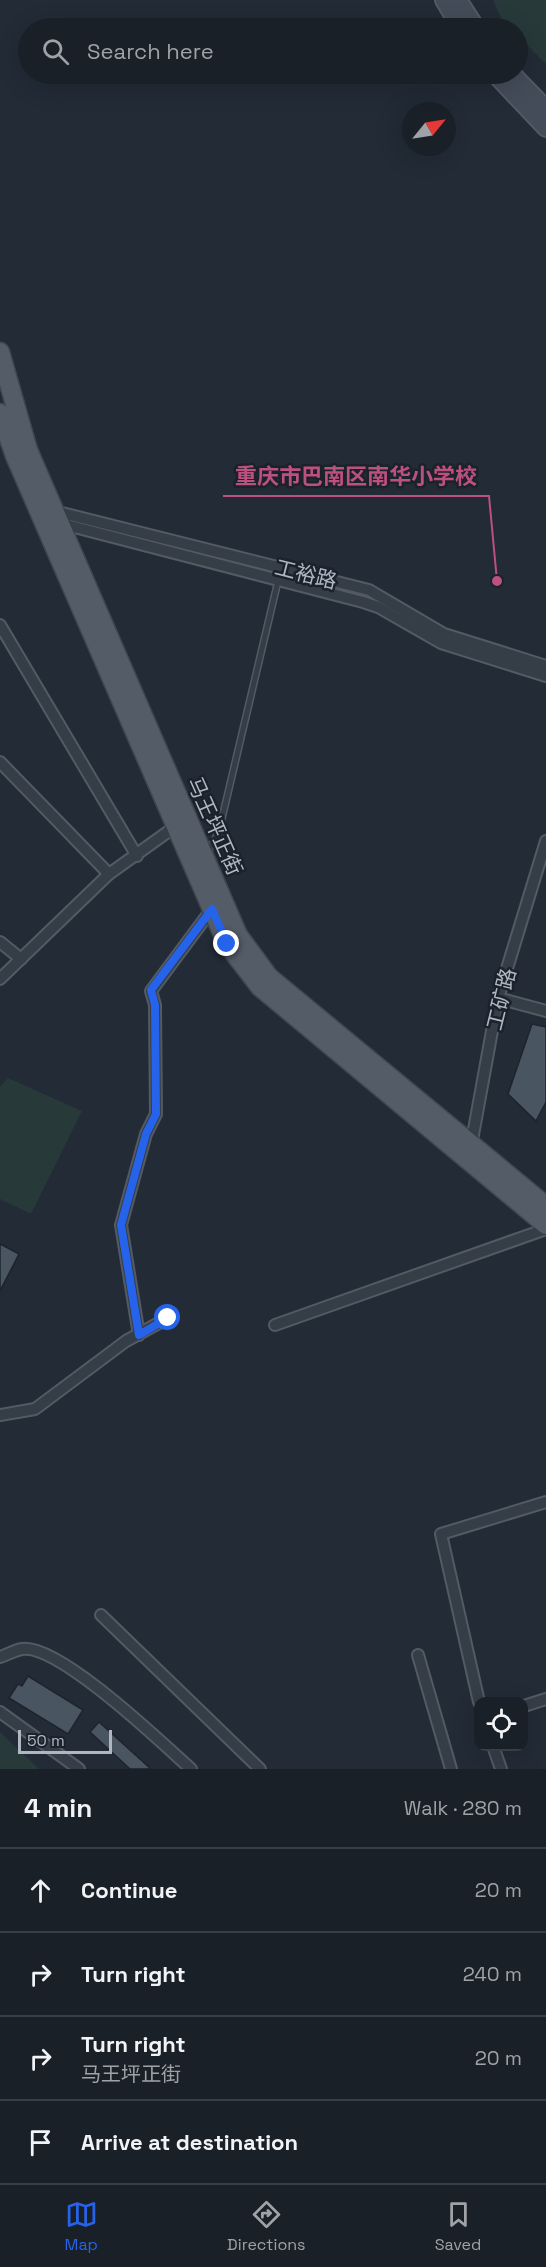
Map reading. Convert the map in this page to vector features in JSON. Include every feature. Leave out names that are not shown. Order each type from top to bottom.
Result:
[{"type":"main road","points":[[444,0],[455,18]]},
{"type":"main road","points":[[458,0],[470,18]]},
{"type":"main road","points":[[504,84],[546,128]]},
{"type":"main road","points":[[522,84],[546,109]]},
{"type":"main road","name":"马王坪正街","points":[[0,352],[28,450],[238,935],[269,977],[470,1153],[546,1227]]},
{"type":"main road","name":"马王坪正街","points":[[0,413],[15,456],[227,944],[260,987],[470,1153],[546,1206]]},
{"type":"street","name":"工裕路","points":[[57,517],[278,581],[378,607],[441,643],[546,675]]},
{"type":"street","name":"工裕路","points":[[57,517],[369,590],[444,634],[546,666]]},
{"type":"street","points":[[0,625],[137,856]]},
{"type":"street","points":[[0,762],[109,874]]},
{"type":"street","points":[[0,979],[109,874],[176,826]]},
{"type":"street","name":"工矿路","points":[[470,1153],[498,998],[546,841]]},
{"type":"street","points":[[139,1335],[121,1225],[146,1134],[156,1114],[155,1005],[151,990],[212,909]]},
{"type":"street","points":[[0,942],[21,959]]},
{"type":"street","points":[[498,998],[546,1011]]},
{"type":"street","points":[[275,1325],[546,1227]]},
{"type":"street","points":[[0,1414],[35,1409],[139,1335],[168,1318]]},
{"type":"street","points":[[478,1697],[441,1534],[546,1502]]},
{"type":"street","points":[[101,1615],[260,1769]]},
{"type":"street","points":[[0,1657],[22,1648],[58,1659],[135,1718],[191,1769]]},
{"type":"street","points":[[418,1655],[451,1769]]},
{"type":"street","points":[[528,1705],[546,1699]]},
{"type":"street","points":[[0,1712],[79,1769]]},
{"type":"street","points":[[495,1751],[501,1769]]},
{"type":"lane","points":[[204,859],[219,831],[278,581]]},
{"type":"shaded area","points":[[493,0],[546,0],[546,64],[528,46],[528,18],[501,18]]},
{"type":"shaded area","points":[[8,1078],[82,1111],[31,1214],[0,1199],[0,1087]]},
{"type":"shaded area","points":[[0,1732],[39,1769],[0,1769]]},
{"type":"building","points":[[532,1024],[546,1027],[546,1102],[536,1121],[508,1094]]},
{"type":"building","points":[[0,1244],[19,1254],[0,1291]]},
{"type":"building","points":[[28,1676],[83,1710],[68,1734],[9,1698],[18,1684],[22,1686]]},
{"type":"building","points":[[99,1722],[151,1769],[130,1769],[90,1732]]},
{"type":"place","name":"重庆市巴南区南华小学校","points":[[497,581]]},
{"type":"route","points":[[168,1318],[139,1335],[121,1225],[146,1134],[156,1114],[155,1005],[151,990],[212,909],[227,944]]}]
